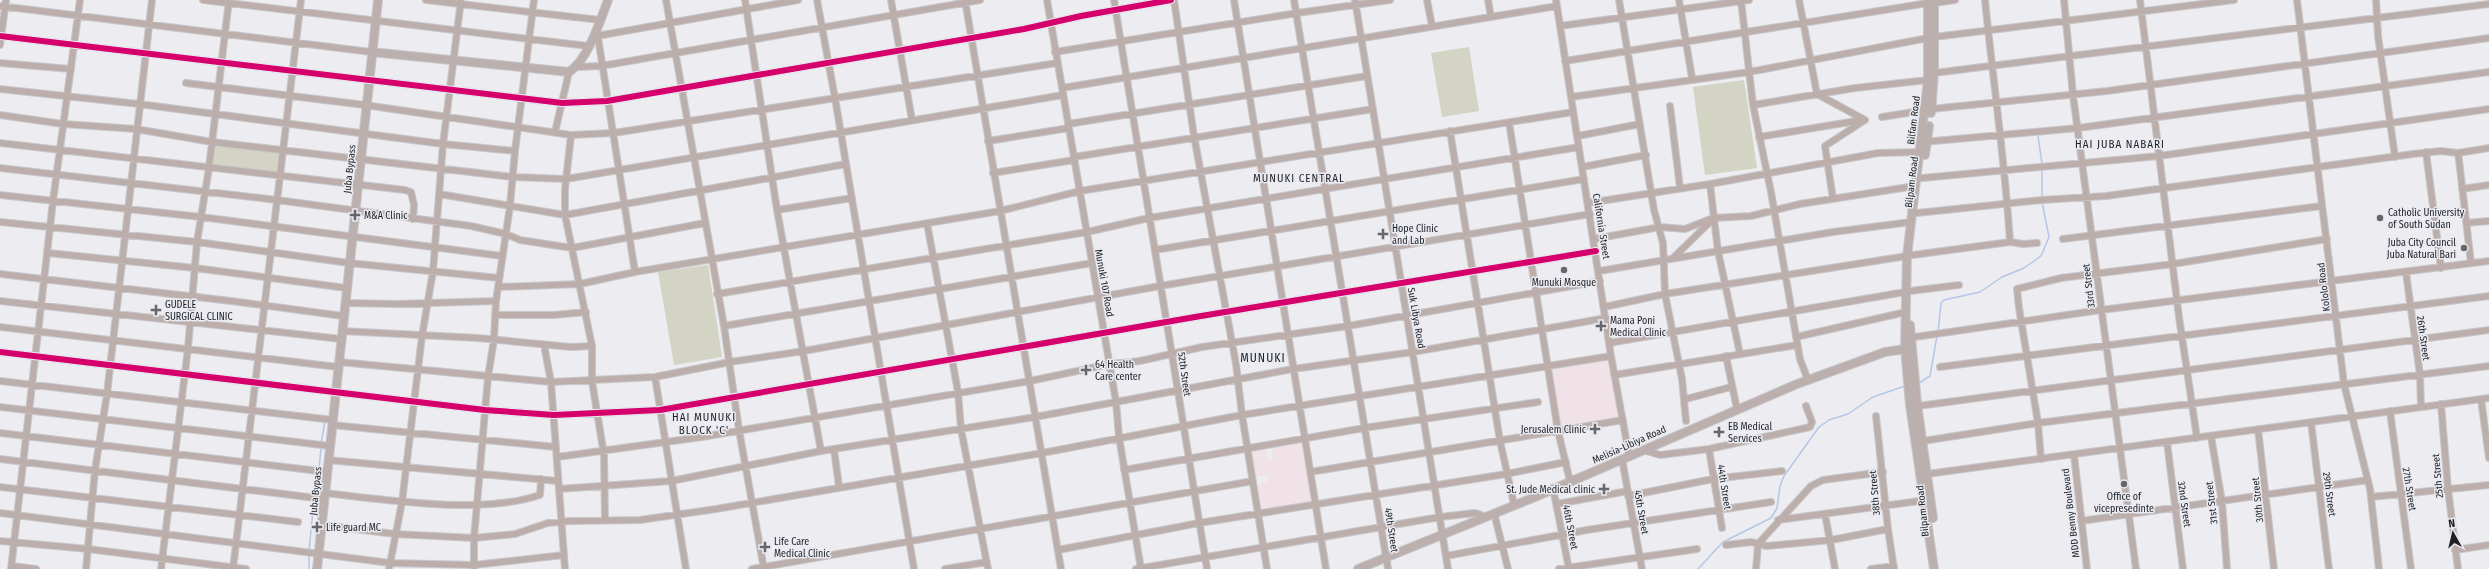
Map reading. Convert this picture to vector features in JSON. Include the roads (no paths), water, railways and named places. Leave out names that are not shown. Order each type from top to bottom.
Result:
[{"type":"main road","name":"Juba Bypass","points":[[317,569],[365,105],[378,0]]},
{"type":"main road","points":[[371,52],[573,70],[598,28],[608,0]]},
{"type":"main road","name":"Bilpam Road","points":[[1931,2],[1931,37],[1934,74],[1922,152],[1922,178],[1910,255],[1908,291],[1908,348],[1938,569]]},
{"type":"main road","name":"Bilfam Road","points":[[1928,110],[1928,80],[1931,37]]},
{"type":"main road","name":"Bilfam Road","points":[[1910,255],[1911,222],[1915,186],[1922,152]]},
{"type":"main road","points":[[1908,291],[1906,312],[1908,338]]},
{"type":"main road","name":"Melisia-Libiya Road","points":[[1358,569],[1443,535],[1484,516],[1554,488],[1808,380],[1885,352],[1908,348]]},
{"type":"main road","name":"Bilpam Road","points":[[1915,405],[1923,441],[1927,474],[1934,569]]},
{"type":"street","points":[[0,45],[2,7],[6,0]]},
{"type":"street","points":[[36,569],[12,568],[53,201],[58,175],[63,124],[80,0]]},
{"type":"street","points":[[86,569],[95,470],[108,394],[109,366],[126,236],[136,129],[152,0]]},
{"type":"street","points":[[203,0],[376,22],[588,46]]},
{"type":"street","points":[[233,568],[262,332],[273,226],[302,0]]},
{"type":"street","points":[[426,0],[461,2],[532,13],[598,28],[670,22],[798,0]]},
{"type":"street","points":[[474,567],[474,538],[481,440],[488,376],[494,339],[496,301],[510,206],[521,98],[534,0]]},
{"type":"street","points":[[666,0],[717,294],[724,326],[739,430],[764,568]]},
{"type":"street","points":[[745,0],[758,74],[767,145],[778,210],[822,451]]},
{"type":"street","points":[[817,0],[841,132],[914,569]]},
{"type":"street","points":[[891,0],[912,120]]},
{"type":"street","points":[[555,132],[562,103],[573,70],[822,28],[965,1],[980,0]]},
{"type":"street","name":"Munuki 107 Road","points":[[1047,0],[1110,364],[1116,402],[1119,438],[1139,569]]},
{"type":"street","name":"52th Street","points":[[1114,0],[1172,354],[1176,390],[1207,569]]},
{"type":"street","points":[[0,36],[146,53],[221,64],[293,70],[562,103],[607,101],[681,86],[829,62],[1051,23],[1081,16],[1116,11],[1171,0]]},
{"type":"street","points":[[1174,0],[1186,67],[1194,136],[1236,364],[1242,415],[1266,569]]},
{"type":"street","points":[[1234,0],[1305,438],[1320,537],[1323,569]]},
{"type":"street","name":"49th Street","points":[[1294,0],[1388,569]]},
{"type":"street","points":[[1056,52],[1297,13],[1355,2],[1390,0]]},
{"type":"street","points":[[1427,0],[1432,26]]},
{"type":"street","points":[[1488,0],[1491,17]]},
{"type":"street","points":[[1619,0],[1654,210],[1660,227],[1664,260],[1665,294],[1674,332],[1686,399],[1686,421]]},
{"type":"street","points":[[1679,0],[1692,78]]},
{"type":"street","points":[[1560,26],[1623,19],[1749,0]]},
{"type":"street","points":[[1799,0],[1817,94]]},
{"type":"street","points":[[1565,61],[1931,2],[1955,0]]},
{"type":"street","points":[[1984,0],[1993,67],[1995,101],[2005,169],[2010,242]]},
{"type":"street","name":"33rd Street","points":[[2064,0],[2073,94],[2093,235],[2101,310],[2136,569]]},
{"type":"street","points":[[2140,0],[2144,48],[2151,86],[2177,300],[2197,438]]},
{"type":"street","points":[[1571,97],[1633,86],[1749,72],[1931,37],[2234,0]]},
{"type":"street","name":"Kololo Road","points":[[2297,0],[2312,132],[2333,281],[2344,384],[2351,417],[2368,480],[2379,569]]},
{"type":"street","points":[[2376,0],[2380,53],[2386,86],[2389,123],[2395,157]]},
{"type":"street","points":[[965,1],[1061,569]]},
{"type":"street","points":[[1742,1],[1753,105],[1774,209],[1797,345],[1808,380]]},
{"type":"street","points":[[161,569],[188,348],[189,322],[197,242],[209,168],[228,2]]},
{"type":"street","points":[[389,566],[402,502],[422,336],[433,271],[433,247],[443,144],[452,60],[461,2]]},
{"type":"street","name":"Suk Libya Road","points":[[1355,2],[1448,569]]},
{"type":"street","points":[[1062,88],[1491,17],[1556,3]]},
{"type":"street","name":"California Street","points":[[1556,3],[1594,238],[1614,375],[1623,420],[1626,457]]},
{"type":"street","points":[[1934,74],[2301,29],[2489,4]]},
{"type":"street","points":[[2,7],[149,23],[371,52]]},
{"type":"street","points":[[598,28],[601,66],[614,133],[618,171],[631,237],[635,272]]},
{"type":"street","points":[[1882,117],[1995,101],[2151,86],[2489,38]]},
{"type":"street","points":[[0,63],[71,69]]},
{"type":"street","points":[[186,83],[365,105],[571,135],[614,133],[1057,63]]},
{"type":"street","points":[[1924,142],[2078,128],[2489,72]]},
{"type":"street","points":[[988,141],[1190,104],[1367,76]]},
{"type":"street","points":[[1753,105],[1817,94],[1928,80]]},
{"type":"street","points":[[0,89],[67,98],[139,104],[443,144],[515,151]]},
{"type":"street","points":[[1817,94],[1865,120]]},
{"type":"street","points":[[0,115],[63,124],[136,129],[212,142],[513,177],[566,180],[1063,95]]},
{"type":"street","points":[[1670,106],[1680,188]]},
{"type":"street","points":[[993,173],[1194,136],[1373,108]]},
{"type":"street","points":[[1922,178],[2005,169],[2082,164],[2159,156],[2312,132],[2489,109]]},
{"type":"street","points":[[498,287],[580,284],[635,272],[1000,211],[1080,191],[1573,112]]},
{"type":"street","points":[[1759,137],[1865,120]]},
{"type":"street","points":[[1833,199],[1824,146],[1865,120]]},
{"type":"street","points":[[1509,122],[1542,330],[1549,365],[1558,430],[1570,481]]},
{"type":"street","points":[[1578,136],[1640,124]]},
{"type":"street","points":[[1450,132],[1500,441],[1506,474],[1514,504]]},
{"type":"street","points":[[571,135],[566,180],[566,215],[592,346],[592,381],[603,450],[605,519]]},
{"type":"street","points":[[0,143],[280,175],[411,192],[414,205],[413,219]]},
{"type":"street","points":[[717,294],[1087,232],[1149,218],[1579,147]]},
{"type":"street","points":[[1917,213],[2087,198],[2317,169],[2426,152],[2458,153],[2489,148]]},
{"type":"street","points":[[1588,203],[1710,184],[1882,153],[1922,152]]},
{"type":"street","points":[[2426,152],[2441,268]]},
{"type":"street","points":[[2458,153],[2471,263]]},
{"type":"street","points":[[1582,167],[1646,155]]},
{"type":"street","points":[[439,194],[566,215],[846,164]]},
{"type":"street","points":[[0,168],[131,184],[205,191],[471,226],[506,234],[520,240],[544,246],[572,248],[705,223]]},
{"type":"street","points":[[1155,250],[1584,180]]},
{"type":"street","points":[[1710,184],[1718,250],[1735,322],[1740,354]]},
{"type":"street","points":[[2462,189],[2489,185]]},
{"type":"street","points":[[1594,238],[1660,227],[1685,229],[1713,218],[1751,216],[1774,209],[1915,186]]},
{"type":"street","points":[[0,195],[201,217],[502,256]]},
{"type":"street","points":[[778,210],[852,198]]},
{"type":"street","points":[[2062,239],[2322,206]]},
{"type":"street","points":[[0,327],[113,341],[188,348],[258,358],[551,382],[655,377],[730,362],[804,351],[946,324],[1098,299],[1160,286],[1277,266],[1337,258],[1466,234],[1590,214]]},
{"type":"street","points":[[1672,258],[1713,218]]},
{"type":"street","points":[[2466,224],[2489,221]]},
{"type":"street","points":[[0,222],[126,236],[197,242],[349,263],[499,278]]},
{"type":"street","points":[[1599,271],[1718,250],[1911,222]]},
{"type":"street","points":[[927,223],[958,392],[961,428],[987,566],[945,569]]},
{"type":"street","points":[[2042,459],[2023,322],[2019,308],[2017,290],[2019,288],[2061,278],[2173,264],[2327,239]]},
{"type":"street","points":[[1604,307],[1665,294],[1910,255],[2010,242],[2023,244],[2037,242]]},
{"type":"street","points":[[0,352],[335,394],[485,410],[554,415],[597,415],[660,410],[735,398],[1166,322],[1283,304],[1596,251]]},
{"type":"street","points":[[48,253],[195,268],[267,279],[346,288]]},
{"type":"street","points":[[1908,338],[2101,310],[2406,273],[2489,261]]},
{"type":"street","points":[[724,326],[1092,263]]},
{"type":"street","name":"26th Street","points":[[2406,273],[2414,342],[2420,375],[2421,407]]},
{"type":"street","points":[[0,274],[120,287],[343,316]]},
{"type":"street","points":[[557,457],[665,442],[1030,381],[1110,364],[1140,361],[1202,347],[1288,336],[1600,281]]},
{"type":"street","points":[[1609,343],[1908,291],[1959,285]]},
{"type":"street","points":[[1940,367],[2410,305],[2489,296]]},
{"type":"street","points":[[0,301],[189,322],[262,332],[341,339]]},
{"type":"street","points":[[345,303],[496,301]]},
{"type":"street","points":[[495,315],[554,315],[586,312]]},
{"type":"street","points":[[1796,337],[1906,312]]},
{"type":"street","points":[[559,489],[670,481],[822,451],[1035,417],[1293,369],[1413,352],[1606,318]]},
{"type":"street","points":[[1915,405],[2111,381],[2187,369],[2414,342],[2489,330]]},
{"type":"street","points":[[342,331],[494,339],[544,346],[592,346]]},
{"type":"street","points":[[1614,375],[1797,345]]},
{"type":"street","points":[[544,346],[551,382],[565,569]]},
{"type":"street","points":[[322,525],[395,534],[474,538],[515,534],[542,525],[562,522],[605,519],[635,520],[753,502],[899,476],[1042,453],[1242,415],[1300,407],[1359,396],[1611,356]]},
{"type":"street","points":[[1726,356],[1731,387],[1737,409]]},
{"type":"street","points":[[1923,441],[2038,423],[2489,366]]},
{"type":"street","points":[[655,377],[670,481],[686,569]]},
{"type":"street","points":[[0,381],[252,411],[410,433],[556,447]]},
{"type":"street","points":[[1686,399],[1731,387]]},
{"type":"street","points":[[1927,474],[2489,398]]},
{"type":"street","points":[[2481,399],[2489,458]]},
{"type":"street","points":[[1124,470],[1248,450],[1364,428],[1538,402]]},
{"type":"street","name":"25th Street","points":[[2441,404],[2448,489],[2458,569]]},
{"type":"street","points":[[1643,450],[1660,456],[1709,449],[1810,427],[1812,422],[1806,406]]},
{"type":"street","points":[[0,407],[330,446]]},
{"type":"street","name":"27th Street","points":[[2390,411],[2411,569]]},
{"type":"street","name":"38th Street","points":[[1876,416],[1883,472],[1885,506],[1894,567]]},
{"type":"street","points":[[1310,472],[1623,420]]},
{"type":"street","name":"29th Street","points":[[2311,422],[2329,569]]},
{"type":"street","name":"30th Street","points":[[2258,429],[2267,495],[2274,569]]},
{"type":"street","points":[[0,434],[327,472]]},
{"type":"street","name":"31st Street","points":[[2211,436],[2222,502],[2227,569]]},
{"type":"street","name":"32nd Street","points":[[2167,442],[2183,569]]},
{"type":"street","points":[[834,449],[839,487]]},
{"type":"street","name":"44th Street","points":[[1709,449],[1722,528]]},
{"type":"street","name":"MDD Benny Boulevard","points":[[2074,454],[2087,569]]},
{"type":"street","name":"45th Street","points":[[1626,457],[1628,494],[1642,569]]},
{"type":"street","points":[[0,459],[243,489],[402,502],[477,504],[502,503],[539,496],[541,479]]},
{"type":"street","points":[[328,460],[558,481]]},
{"type":"street","points":[[1058,550],[1199,523],[1315,505],[1434,484],[1506,474],[1566,462]]},
{"type":"street","points":[[1557,504],[1628,494],[1713,479],[1782,472]]},
{"type":"street","points":[[1756,569],[1758,544],[1806,490],[1823,480],[1883,472]]},
{"type":"street","points":[[2081,521],[2368,480]]},
{"type":"street","points":[[752,569],[981,530],[1194,490],[1253,481]]},
{"type":"street","points":[[2371,498],[2489,485]]},
{"type":"street","points":[[0,486],[298,522]]},
{"type":"street","name":"46th Street","points":[[1554,488],[1569,568]]},
{"type":"street","points":[[1778,520],[1928,499]]},
{"type":"street","points":[[1446,556],[1563,535],[1771,502]]},
{"type":"street","points":[[0,513],[319,552],[389,566],[474,567],[564,555]]},
{"type":"street","points":[[1139,569],[1205,556],[1440,517],[1471,513],[1484,516]]},
{"type":"street","points":[[1494,513],[1508,569]]},
{"type":"street","points":[[1825,514],[1831,540],[1835,569]]},
{"type":"street","points":[[1726,545],[1758,544],[1767,546],[1831,540],[1888,529]]},
{"type":"street","points":[[0,541],[14,544],[88,549],[246,569]]},
{"type":"street","points":[[2455,550],[2489,545]]},
{"type":"street","points":[[1559,569],[1697,549]]},
{"type":"street","points":[[1871,569],[1894,567]]},
{"type":"waterway","points":[[2038,136],[2042,164]]},
{"type":"waterway","points":[[2042,168],[2042,198]]},
{"type":"waterway","points":[[1938,333],[1941,303],[1944,300],[1980,292],[2002,277],[2024,268],[2041,256],[2049,237],[2042,202]]},
{"type":"waterway","points":[[1919,383],[1930,376],[1937,336]]},
{"type":"waterway","points":[[1698,569],[1723,542],[1771,518],[1777,508],[1780,486],[1784,476],[1819,427],[1829,420],[1848,414],[1873,397],[1905,386]]},
{"type":"waterway","points":[[321,444],[325,421]]},
{"type":"waterway","points":[[319,470],[321,448]]},
{"type":"waterway","points":[[315,496],[318,474]]},
{"type":"waterway","points":[[309,551],[314,499]]},
{"type":"waterway","points":[[309,555],[309,569]]},
{"type":"place","name":"M&A Clinic","points":[[355,215]]},
{"type":"place","name":"Catholic University of South Sudan","points":[[2380,218]]},
{"type":"place","name":"Hope Clinic and Lab","points":[[1383,234]]},
{"type":"place","name":"Juba City Council Juba Natural Bari","points":[[2464,248]]},
{"type":"place","name":"Munuki Mosque","points":[[1564,270]]},
{"type":"place","name":"GUDELE SURGICAL CLINIC","points":[[156,310]]},
{"type":"place","name":"Mama Poni Medical Clinic","points":[[1601,326]]},
{"type":"place","name":"64 Health Care center","points":[[1086,370]]},
{"type":"place","name":"Jerusalem Clinic","points":[[1595,429]]},
{"type":"place","name":"EB Medical Services","points":[[1719,432]]},
{"type":"place","name":"Office of vicepresedinte","points":[[2124,484]]},
{"type":"place","name":"St. Jude Medical clinic","points":[[1604,489]]},
{"type":"place","name":"Life guard MC","points":[[317,527]]},
{"type":"place","name":"Life Care Medical Clinic","points":[[765,547]]},
{"type":"district","name":"HAI JUBA NABARI","points":[[2120,144]]},
{"type":"district","name":"MUNUKI CENTRAL","points":[[1299,178]]},
{"type":"district","name":"MUNUKI","points":[[1263,358]]},
{"type":"district","name":"HAI MUNUKI BLOCK 'C'","points":[[704,423]]}]
